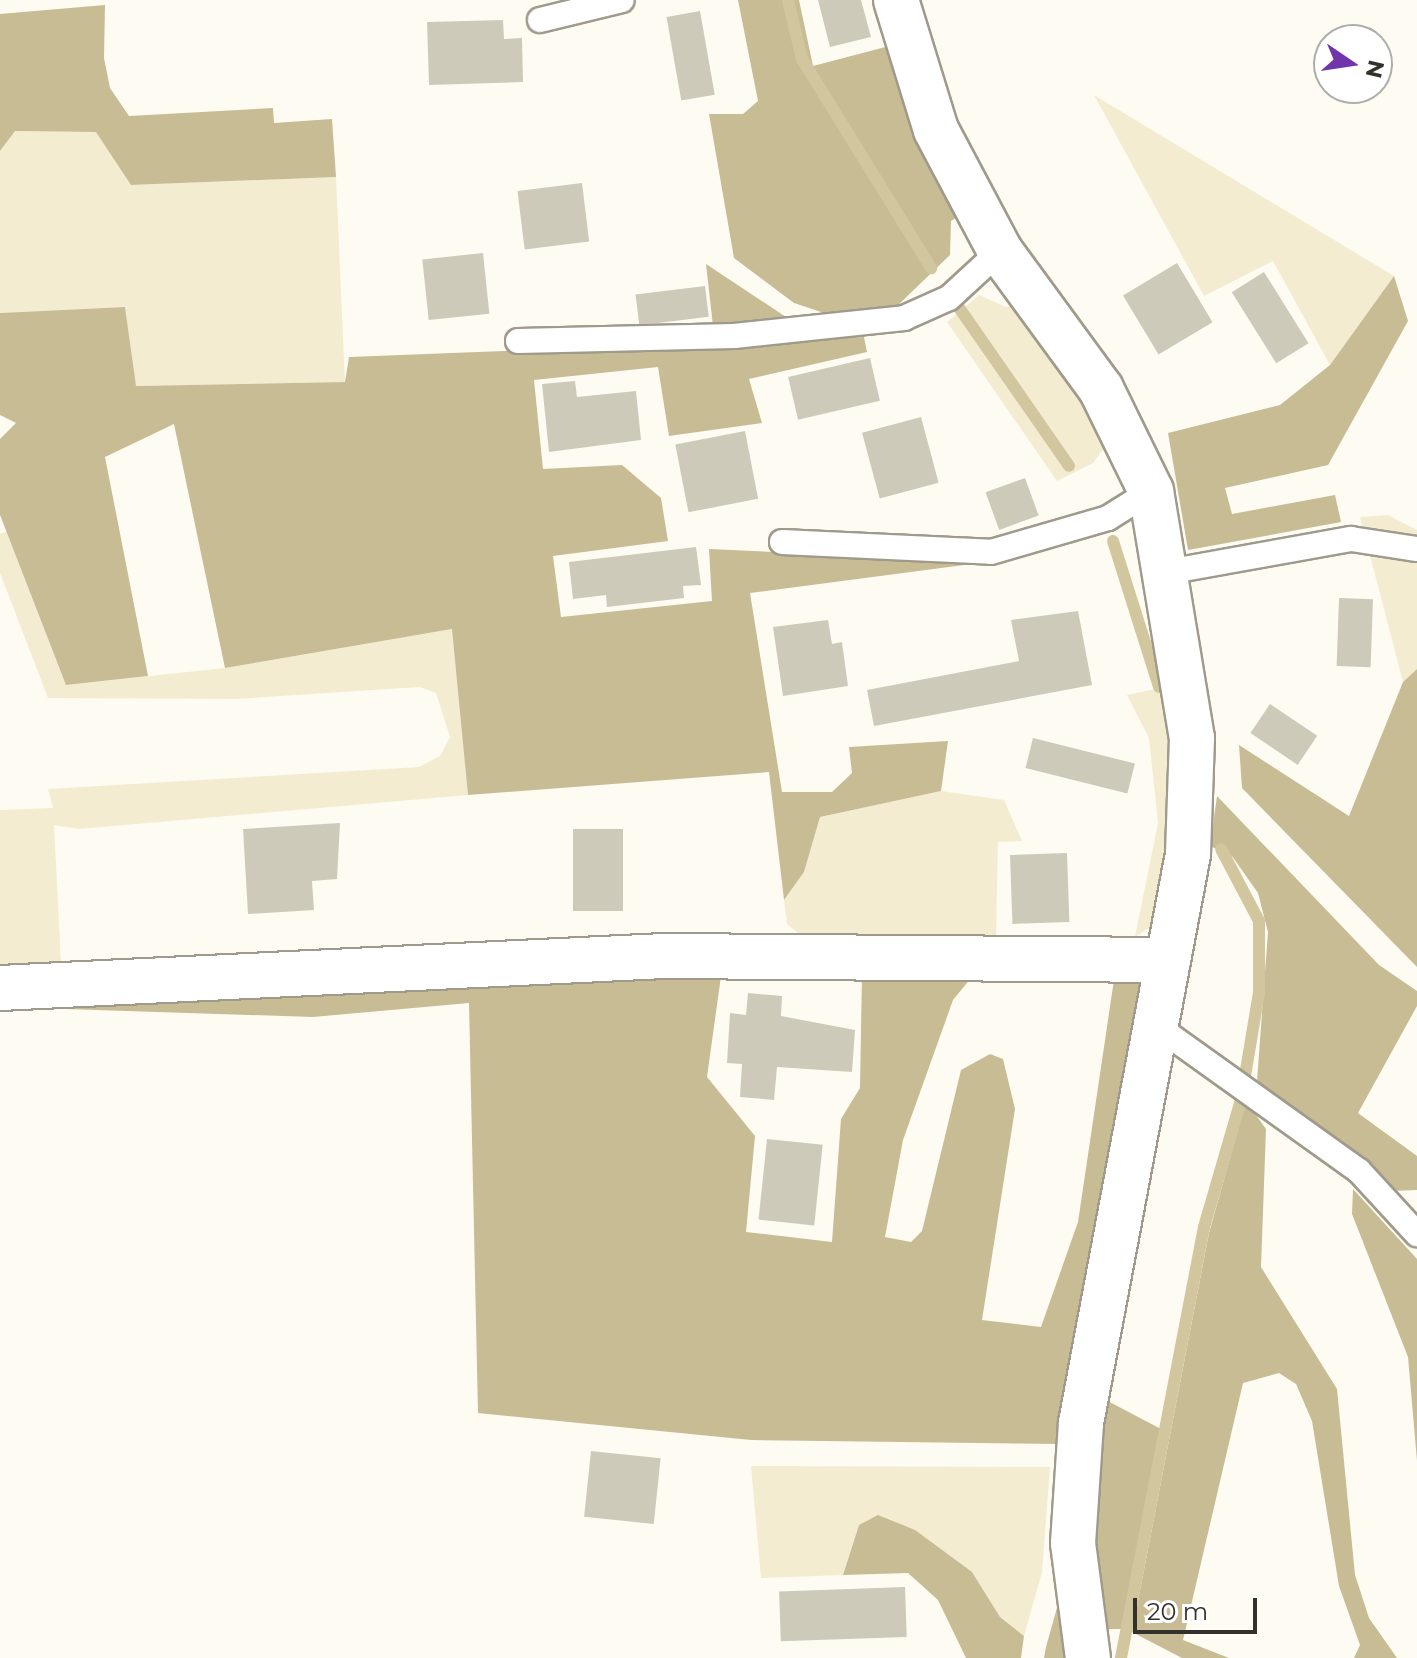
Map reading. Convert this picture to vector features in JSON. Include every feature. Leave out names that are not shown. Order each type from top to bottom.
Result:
[{"type":"street","points":[[896,0],[936,130],[1000,251],[1101,389],[1151,491],[1167,572],[1193,759],[1188,854],[1081,1423],[1073,1543],[1088,1658]]},
{"type":"street","points":[[0,988],[663,956],[1168,960]]},
{"type":"lane","points":[[540,20],[622,0]]},
{"type":"lane","points":[[518,341],[734,336],[904,318],[949,298],[1000,251]]},
{"type":"lane","points":[[782,542],[991,552],[1108,518],[1151,491]]},
{"type":"lane","points":[[1167,572],[1351,539],[1417,549]]},
{"type":"lane","points":[[1155,1025],[1221,1066],[1359,1171],[1417,1234]]},
{"type":"shaded area","points":[[738,0],[799,0],[813,66],[893,45],[961,215],[951,221],[950,255],[895,308],[824,313],[794,303],[734,258],[709,114],[743,114],[758,101]]},
{"type":"shaded area","points":[[105,5],[104,58],[110,88],[129,116],[273,108],[274,123],[332,119],[336,177],[131,185],[96,132],[15,131],[0,151],[0,14]]},
{"type":"shaded area","points":[[1094,95],[1394,276],[1330,365],[1273,261],[1204,296]]},
{"type":"shaded area","points":[[14,131],[97,132],[131,185],[336,177],[345,382],[135,386],[125,307],[0,313],[0,151]]},
{"type":"shaded area","points":[[706,264],[789,319],[713,326]]},
{"type":"shaded area","points":[[1394,276],[1408,321],[1328,465],[1225,488],[1232,514],[1335,495],[1341,522],[1188,550],[1168,433],[1280,405],[1330,365]]},
{"type":"shaded area","points":[[979,295],[1006,307],[1021,301],[1110,440],[1093,463],[1057,481],[947,322]]},
{"type":"shaded area","points":[[125,307],[136,386],[345,382],[349,357],[864,337],[867,352],[749,379],[762,423],[669,436],[658,367],[534,380],[543,469],[622,465],[661,498],[668,541],[553,556],[561,617],[712,601],[709,549],[987,562],[750,593],[782,792],[832,792],[852,773],[849,747],[948,741],[941,791],[820,817],[804,872],[784,900],[769,772],[468,795],[452,629],[225,668],[174,424],[105,457],[148,676],[66,685],[0,515],[0,439],[16,423],[0,415],[0,313]]},
{"type":"shaded area","points":[[1388,515],[1417,530],[1417,669],[1403,682],[1360,517]]},
{"type":"shaded area","points":[[7,532],[66,685],[225,668],[453,629],[468,795],[79,829],[54,825],[61,963],[0,976],[0,810],[53,808],[48,789],[419,767],[440,756],[450,737],[436,693],[420,687],[236,699],[48,698],[0,573],[0,533]]},
{"type":"shaded area","points":[[1417,669],[1417,967],[1242,788],[1239,745],[1349,816],[1403,682]]},
{"type":"shaded area","points":[[1169,686],[1174,829],[1159,921],[1135,937],[1158,823],[1149,738],[1127,695]]},
{"type":"shaded area","points":[[941,791],[1004,800],[1022,841],[998,842],[996,941],[808,941],[787,924],[784,900],[804,872],[820,817]]},
{"type":"shaded area","points":[[1217,796],[1379,965],[1417,991],[1417,1006],[1358,1113],[1417,1156],[1417,1190],[1390,1191],[1257,1081],[1268,932],[1258,893],[1232,856],[1210,846]]},
{"type":"shaded area","points":[[980,967],[953,1000],[903,1140],[885,1237],[911,1242],[922,1231],[961,1070],[990,1054],[1003,1059],[1015,1109],[982,1320],[1041,1327],[1078,1222],[1115,973],[1150,978],[1061,1444],[751,1440],[478,1413],[469,1003],[313,1017],[35,1008],[722,969],[707,1077],[755,1136],[746,1232],[832,1242],[841,1119],[860,1088],[862,973]]},
{"type":"shaded area","points":[[1246,1101],[1266,1129],[1261,1267],[1337,1389],[1355,1575],[1369,1618],[1397,1658],[1354,1658],[1360,1645],[1339,1586],[1312,1421],[1296,1384],[1279,1373],[1243,1383],[1183,1640],[1229,1658],[1182,1658],[1132,1632],[1209,1233]]},
{"type":"shaded area","points":[[1353,1189],[1417,1259],[1417,1461],[1408,1357],[1352,1214]]},
{"type":"shaded area","points":[[1100,1397],[1161,1429],[1121,1629],[1099,1629],[1092,1586]]},
{"type":"shaded area","points":[[751,1466],[1050,1467],[1042,1572],[1024,1636],[1000,1617],[972,1572],[859,1525],[843,1575],[761,1578]]},
{"type":"shaded area","points":[[878,1515],[915,1530],[972,1572],[1000,1617],[1024,1636],[1021,1658],[966,1658],[938,1600],[908,1573],[843,1575],[859,1525]]},
{"type":"shaded area","points":[[1060,1597],[1071,1658],[1044,1658],[1046,1647]]},
{"type":"building","points":[[818,0],[861,0],[871,37],[830,47]]},
{"type":"building","points":[[700,11],[715,95],[681,101],[667,17]]},
{"type":"building","points":[[503,20],[504,39],[522,38],[523,82],[429,85],[427,22]]},
{"type":"building","points":[[582,183],[589,242],[525,249],[517,191]]},
{"type":"building","points":[[483,253],[489,314],[429,320],[422,259]]},
{"type":"building","points":[[1177,263],[1213,322],[1159,355],[1123,295]]},
{"type":"building","points":[[1264,272],[1309,343],[1276,363],[1232,292]]},
{"type":"building","points":[[705,286],[709,317],[639,325],[636,295]]},
{"type":"building","points":[[870,358],[880,401],[798,420],[788,377]]},
{"type":"building","points":[[575,381],[577,397],[636,391],[641,440],[549,452],[542,384]]},
{"type":"building","points":[[921,417],[939,483],[880,498],[862,433]]},
{"type":"building","points":[[745,431],[758,499],[688,512],[675,445]]},
{"type":"building","points":[[1025,478],[1039,516],[999,530],[986,492]]},
{"type":"building","points":[[696,547],[701,585],[683,586],[684,598],[607,607],[606,595],[573,599],[569,562]]},
{"type":"building","points":[[1339,598],[1373,599],[1371,667],[1337,666]]},
{"type":"building","points":[[1078,611],[1092,685],[874,726],[867,690],[1019,661],[1011,620]]},
{"type":"building","points":[[828,620],[832,644],[842,642],[848,686],[783,696],[773,627]]},
{"type":"building","points":[[1270,704],[1317,736],[1298,765],[1250,733]]},
{"type":"building","points":[[1033,738],[1135,763],[1127,793],[1026,768]]},
{"type":"building","points":[[340,823],[337,879],[312,881],[314,910],[248,914],[243,829]]},
{"type":"building","points":[[573,829],[623,829],[623,911],[573,911]]},
{"type":"building","points":[[1067,853],[1069,922],[1012,924],[1010,855]]},
{"type":"building","points":[[748,993],[782,996],[781,1016],[855,1030],[852,1072],[777,1067],[774,1100],[740,1097],[742,1064],[727,1063],[730,1013],[746,1015]]},
{"type":"building","points":[[767,1139],[823,1145],[814,1225],[759,1220]]},
{"type":"building","points":[[591,1451],[661,1458],[654,1524],[584,1517]]},
{"type":"building","points":[[905,1587],[907,1637],[781,1641],[779,1591]]},
{"type":"waterway","points":[[788,0],[802,59],[931,268]]},
{"type":"waterway","points":[[960,309],[1069,466]]},
{"type":"waterway","points":[[1113,541],[1159,687]]},
{"type":"waterway","points":[[1121,1658],[1204,1227],[1241,1100],[1259,993],[1259,921],[1221,849]]}]
